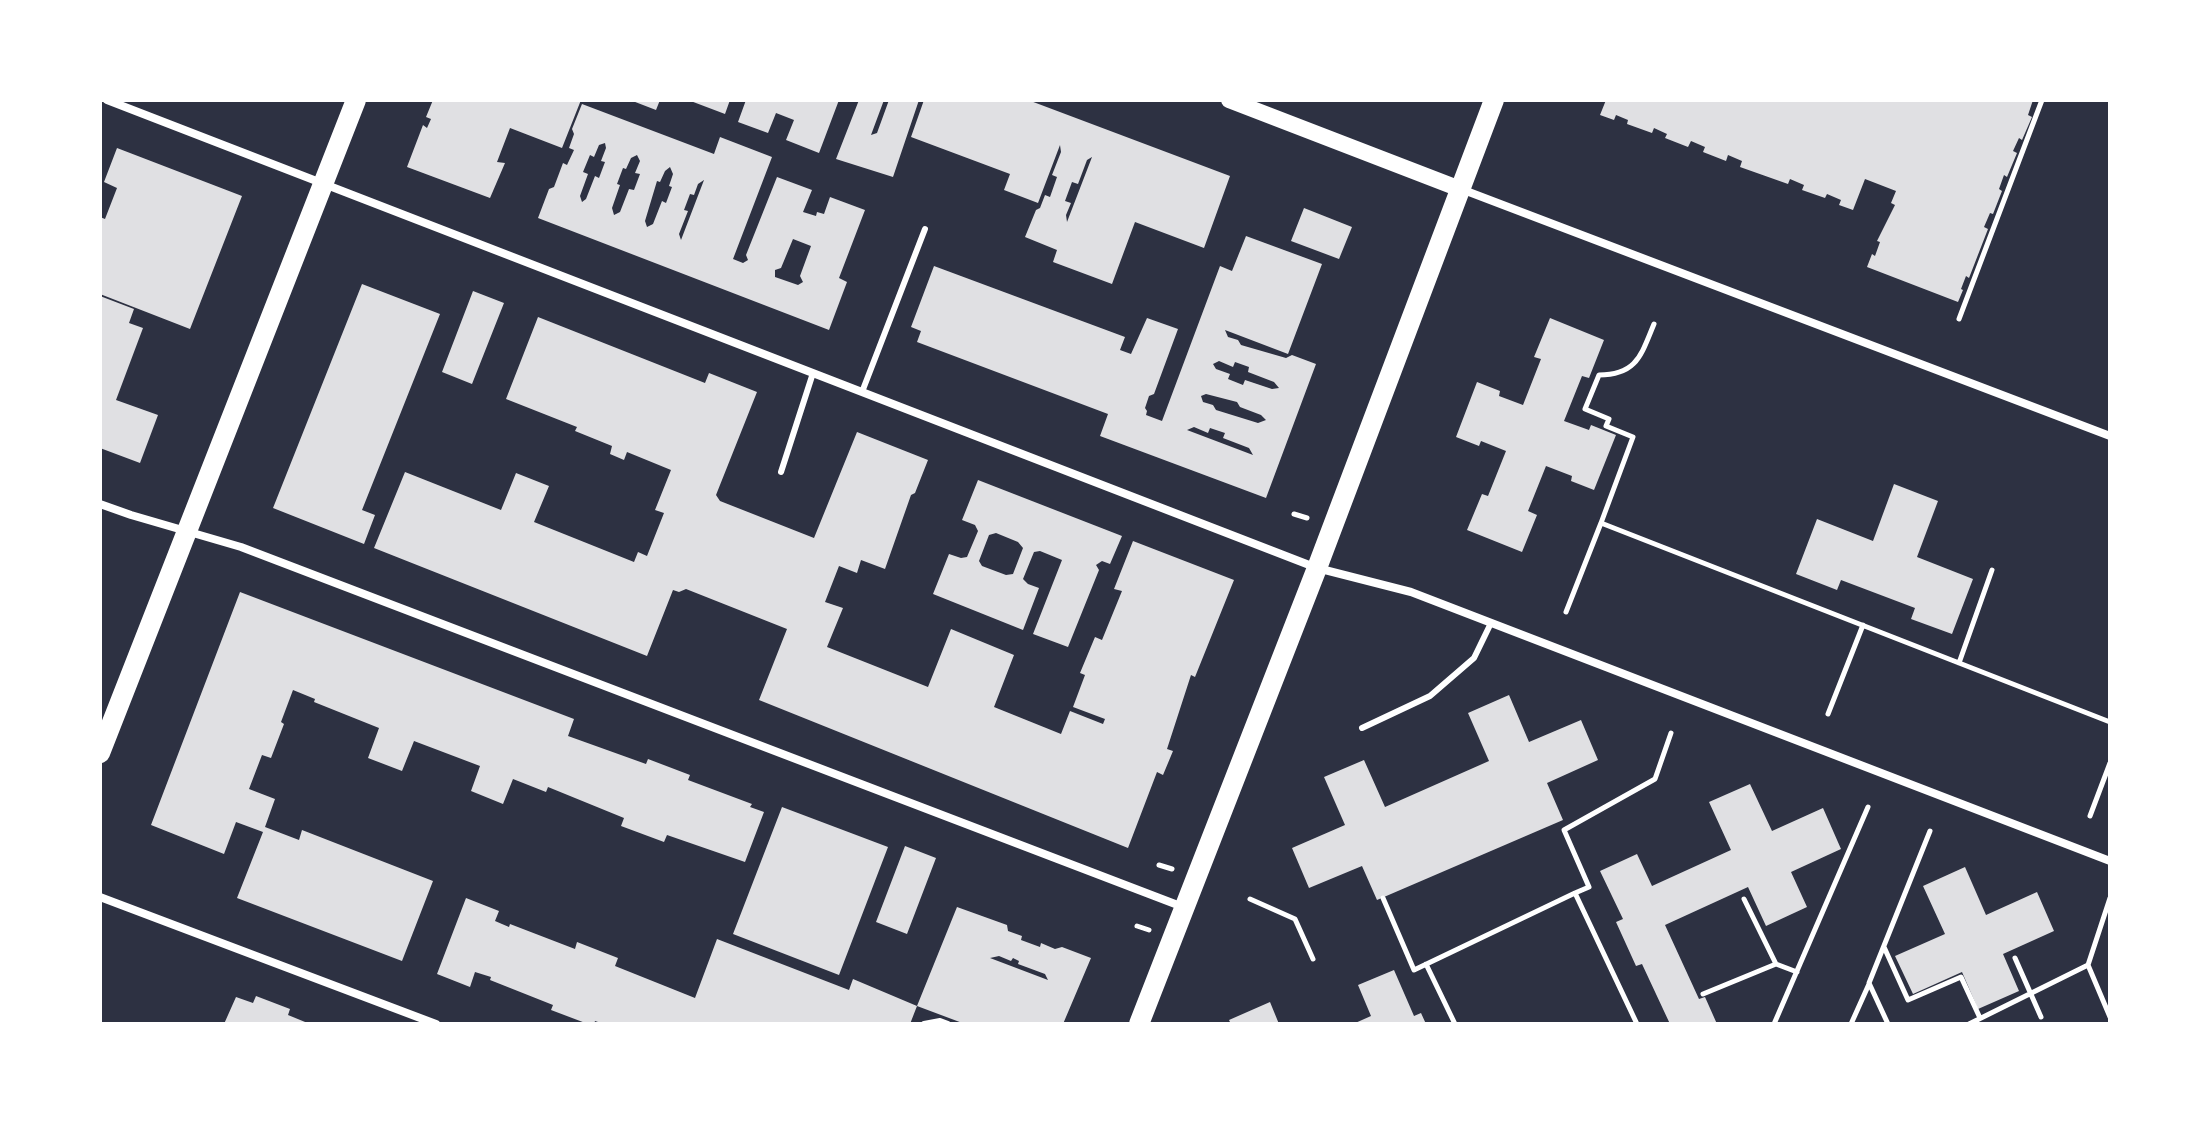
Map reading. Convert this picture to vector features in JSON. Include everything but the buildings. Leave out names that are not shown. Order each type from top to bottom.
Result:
[{"type":"main road","points":[[100,753],[356,100]]},
{"type":"main road","points":[[1229,100],[1460,189]]},
{"type":"main road","points":[[1139,1024],[1317,568],[1494,100]]},
{"type":"street","points":[[107,100],[1317,568],[1411,592],[2110,861]]},
{"type":"street","points":[[1460,189],[2110,436]]},
{"type":"street","points":[[100,504],[241,547],[1184,907]]},
{"type":"street","points":[[100,897],[436,1024]]},
{"type":"lane","points":[[862,392],[925,229]]},
{"type":"lane","points":[[781,472],[813,373]]},
{"type":"lane","points":[[1362,728],[1430,696],[1474,658],[1491,623]]},
{"type":"lane","points":[[924,1024],[940,1021],[948,1024]]},
{"type":"path","points":[[1959,319],[2042,100]]},
{"type":"path","points":[[1566,612],[1633,437],[1606,426],[1609,419],[1585,409],[1599,375],[1622,371],[1638,360],[1654,324]]},
{"type":"path","points":[[1294,514],[1307,518]]},
{"type":"path","points":[[1601,523],[2110,722]]},
{"type":"path","points":[[1959,663],[1992,570]]},
{"type":"path","points":[[1828,714],[1863,625]]},
{"type":"path","points":[[1383,898],[1414,970],[1589,887],[1564,830],[1655,779],[1671,733]]},
{"type":"path","points":[[2090,816],[2110,763]]},
{"type":"path","points":[[1774,1024],[1868,807]]},
{"type":"path","points":[[1851,1024],[1930,831]]},
{"type":"path","points":[[1159,865],[1172,869]]},
{"type":"path","points":[[1575,893],[1637,1024]]},
{"type":"path","points":[[2110,898],[2088,965],[2110,1017]]},
{"type":"path","points":[[1250,899],[1295,919],[1313,959]]},
{"type":"path","points":[[1744,899],[1776,964],[1797,972]]},
{"type":"path","points":[[1137,926],[1149,930]]},
{"type":"path","points":[[1884,946],[1908,1000],[1961,977],[1980,1018]]},
{"type":"path","points":[[2015,958],[2041,1017]]},
{"type":"path","points":[[1426,964],[1455,1024]]},
{"type":"path","points":[[1703,994],[1776,964]]},
{"type":"path","points":[[1969,1024],[2088,965]]},
{"type":"path","points":[[1869,983],[1888,1024]]}]
